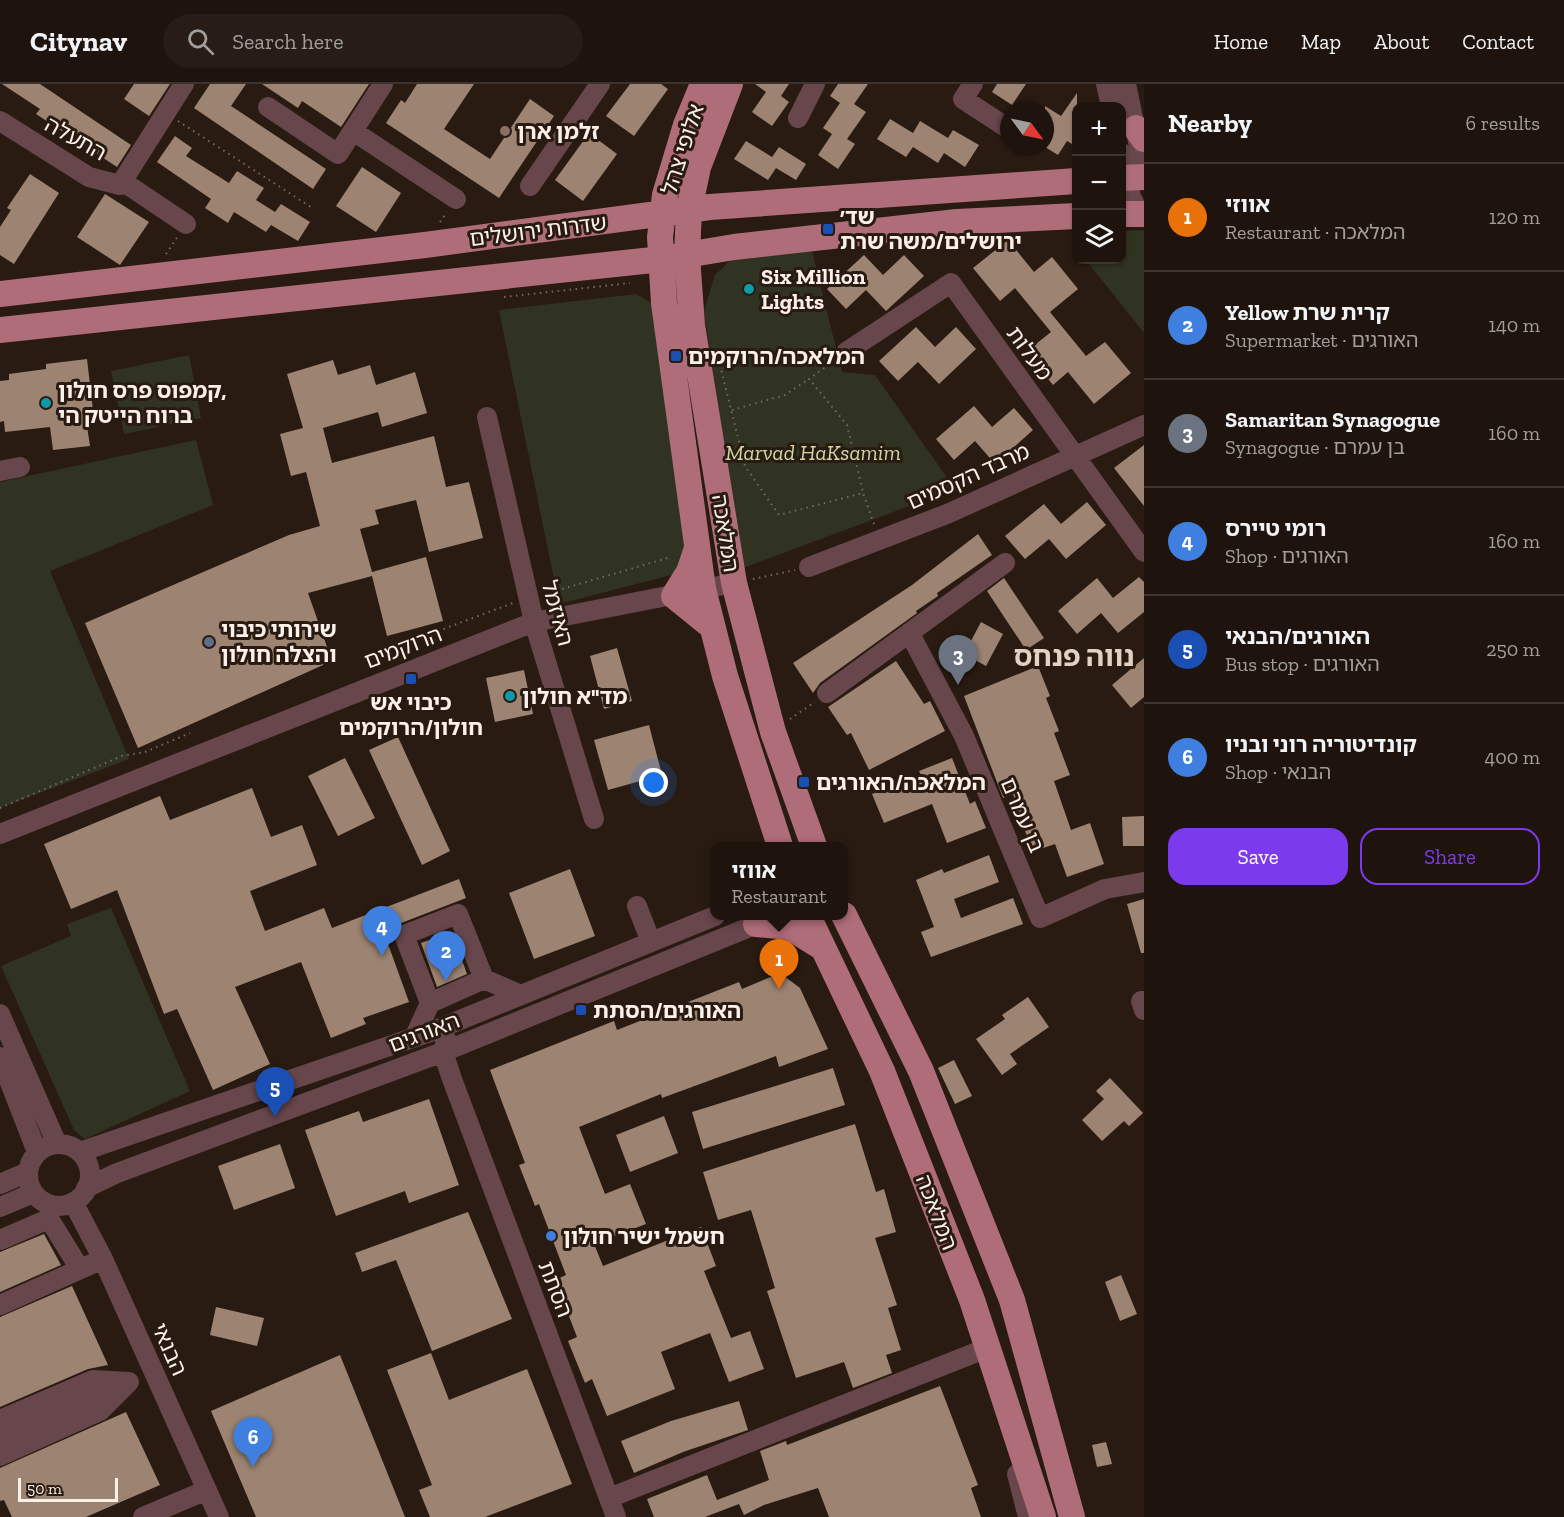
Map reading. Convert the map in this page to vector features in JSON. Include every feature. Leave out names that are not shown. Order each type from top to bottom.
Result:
[{"type":"main road","name":"אלופי צהל","points":[[662,214],[675,160],[703,84]]},
{"type":"main road","name":"אלופי צהל","points":[[689,210],[698,168],[730,84]]},
{"type":"main road","name":"שדרות ירושלים","points":[[0,294],[425,245],[689,210],[1072,181]]},
{"type":"main road","name":"המלאכה","points":[[689,210],[687,256],[692,325],[734,583],[772,732],[813,842]]},
{"type":"main road","name":"המלאכה","points":[[662,214],[664,303],[703,589],[711,626],[775,841]]},
{"type":"main road","name":"שדרות ירושלים","points":[[0,330],[662,259],[734,247],[957,222],[1072,216]]},
{"type":"main road","points":[[692,325],[697,290],[702,279],[714,262],[734,247]]},
{"type":"main road","points":[[606,265],[631,271],[651,284],[664,303]]},
{"type":"main road","points":[[698,545],[689,572],[674,596],[711,626]]},
{"type":"main road","points":[[767,920],[789,927],[823,948]]},
{"type":"main road","name":"המלאכה","points":[[810,920],[882,1071],[972,1300],[985,1363],[1043,1517]]},
{"type":"main road","name":"המלאכה","points":[[846,920],[921,1071],[1012,1300],[1072,1517]]},
{"type":"street","name":"התעלה","points":[[0,121],[89,177],[120,185],[184,84]]},
{"type":"street","points":[[268,107],[338,154],[383,84]]},
{"type":"street","points":[[530,186],[600,84]]},
{"type":"street","points":[[798,118],[815,84]]},
{"type":"street","points":[[974,84],[963,99],[1000,123]]},
{"type":"street","points":[[1106,84],[1110,102]]},
{"type":"street","points":[[1126,84],[1140,134],[1132,171],[1131,197],[1137,212]]},
{"type":"street","points":[[353,131],[456,199]]},
{"type":"street","points":[[122,181],[186,224]]},
{"type":"street","name":"מעלות","points":[[846,352],[951,283],[1144,552]]},
{"type":"street","name":"האיזמל","points":[[487,417],[534,622],[594,819]]},
{"type":"street","name":"מרבד הקסמים","points":[[809,567],[947,514],[1074,454],[1144,425]]},
{"type":"street","points":[[0,471],[20,467]]},
{"type":"street","points":[[827,693],[1005,563]]},
{"type":"street","name":"הרוקמים","points":[[0,834],[534,622],[734,583]]},
{"type":"street","name":"בן עמרם","points":[[910,634],[964,736],[1040,918],[1106,889],[1144,882]]},
{"type":"street","points":[[637,906],[651,942]]},
{"type":"street","points":[[430,1003],[404,935],[458,914],[484,979],[521,995]]},
{"type":"street","name":"האורגים","points":[[80,1152],[460,1020],[710,917]]},
{"type":"street","name":"האורגים","points":[[80,1195],[117,1173],[451,1048],[767,920]]},
{"type":"street","points":[[416,1036],[430,1003],[484,979]]},
{"type":"street","points":[[0,1014],[57,1144]]},
{"type":"street","points":[[451,1048],[445,1040],[460,1020]]},
{"type":"street","name":"הסתת","points":[[451,1048],[452,1079],[612,1508]]},
{"type":"street","points":[[0,1057],[37,1152]]},
{"type":"street","points":[[57,1144],[80,1152],[89,1169],[80,1195],[51,1205],[41,1201],[33,1193],[28,1183],[28,1172],[37,1152],[57,1144]]},
{"type":"street","points":[[0,1184],[28,1172]]},
{"type":"street","points":[[86,1226],[92,1202],[99,1191],[117,1173]]},
{"type":"street","points":[[0,1207],[33,1193]]},
{"type":"street","name":"הבנאי","points":[[80,1195],[86,1226],[219,1517]]},
{"type":"street","points":[[0,1240],[44,1221],[51,1222],[80,1269]]},
{"type":"street","points":[[0,1305],[103,1259]]},
{"type":"street","points":[[612,1508],[985,1363],[1028,1517]]},
{"type":"street","points":[[0,1437],[154,1371]]},
{"type":"street","points":[[0,1420],[93,1380],[129,1382]]},
{"type":"street","points":[[0,1456],[100,1411],[129,1382]]},
{"type":"street","points":[[143,1517],[207,1490]]},
{"type":"path","points":[[166,113],[314,209]]},
{"type":"path","points":[[425,245],[456,199]]},
{"type":"path","points":[[152,277],[186,224]]},
{"type":"path","points":[[731,410],[785,395],[846,352]]},
{"type":"path","points":[[720,365],[745,466],[779,515],[863,493]]},
{"type":"path","points":[[809,379],[848,424],[863,493],[880,540]]},
{"type":"path","points":[[389,654],[446,628],[528,598],[671,556]]},
{"type":"path","points":[[734,583],[809,567]]},
{"type":"path","points":[[772,732],[827,693]]},
{"type":"path","points":[[0,808],[122,756],[145,752],[190,733]]},
{"type":"green space","points":[[1144,230],[1144,333],[1089,264],[1126,264],[1126,231]]},
{"type":"green space","name":"Marvad HaKsamim","points":[[812,251],[842,372],[875,375],[955,489],[743,568],[704,311],[715,275],[734,257]]},
{"type":"green space","points":[[636,294],[653,304],[691,541],[675,574],[559,604],[499,310]]},
{"type":"green space","points":[[189,355],[201,418],[124,434],[111,371]]},
{"type":"green space","points":[[196,440],[213,505],[50,571],[129,759],[0,808],[0,482]]},
{"type":"green space","points":[[111,908],[190,1091],[85,1139],[74,1130],[1,966],[71,936],[67,924]]},
{"type":"building","points":[[2,84],[40,84],[131,145],[117,167],[36,114],[40,109]]},
{"type":"building","points":[[134,84],[170,84],[149,116],[124,99]]},
{"type":"building","points":[[210,84],[246,84],[231,106],[326,169],[313,189],[194,108]]},
{"type":"building","points":[[262,84],[369,84],[341,127],[302,101],[298,108]]},
{"type":"building","points":[[417,84],[474,84],[444,129],[490,159],[530,99],[554,116],[499,198],[386,123],[401,100],[405,103]]},
{"type":"building","points":[[630,84],[661,84],[668,89],[634,136],[606,116]]},
{"type":"building","points":[[755,84],[789,84],[781,96],[789,102],[772,126],[752,112],[766,92]]},
{"type":"building","points":[[838,84],[868,84],[854,104],[866,112],[847,139],[855,144],[838,169],[818,155],[832,134],[823,128],[840,103],[830,96]]},
{"type":"building","points":[[997,84],[1026,84],[1014,102],[1007,102],[992,92]]},
{"type":"building","points":[[1077,93],[1077,102],[1072,102],[1072,144],[1067,141],[1058,155],[1054,153],[1054,112],[1061,116]]},
{"type":"building","points":[[890,119],[913,133],[920,121],[948,138],[953,130],[979,145],[965,167],[944,153],[938,163],[913,147],[906,157],[877,139]]},
{"type":"building","points":[[589,133],[617,154],[583,201],[555,180]]},
{"type":"building","points":[[175,136],[192,148],[186,156],[229,183],[237,171],[264,188],[256,200],[275,212],[281,204],[310,222],[298,241],[271,225],[266,232],[234,212],[228,223],[205,208],[211,199],[157,162]]},
{"type":"building","points":[[746,141],[772,157],[779,147],[806,164],[796,180],[776,168],[768,180],[734,159]]},
{"type":"building","points":[[362,167],[401,193],[376,232],[336,206]]},
{"type":"building","points":[[30,174],[59,193],[14,264],[0,255],[0,227],[11,210],[7,208]]},
{"type":"building","points":[[105,194],[149,222],[120,265],[77,237]]},
{"type":"building","points":[[1008,240],[1034,272],[1052,257],[1078,289],[1050,312],[1086,356],[1105,342],[1131,373],[1094,404],[1068,372],[1053,385],[1026,352],[1051,332],[1015,288],[1000,301],[973,268]]},
{"type":"building","points":[[864,255],[883,275],[904,255],[924,276],[886,311],[866,290],[846,309],[827,289]]},
{"type":"building","points":[[916,327],[935,347],[956,327],[976,349],[939,384],[918,362],[898,381],[879,361]]},
{"type":"building","name":"קמפוס פרס חולון, ברוח הייטק הי","points":[[87,359],[94,419],[86,420],[90,446],[53,450],[50,427],[5,432],[4,421],[0,422],[0,381],[9,380],[9,374],[46,369],[46,364]]},
{"type":"building","points":[[333,360],[338,375],[370,365],[376,385],[415,372],[427,413],[382,427],[378,412],[323,428],[332,463],[434,436],[446,487],[469,482],[483,538],[429,552],[416,500],[375,510],[379,524],[360,529],[372,572],[426,557],[443,621],[387,636],[372,576],[308,593],[332,661],[138,748],[85,623],[289,535],[320,526],[306,472],[291,476],[280,434],[303,428],[287,374]]},
{"type":"building","points":[[974,406],[992,427],[1014,408],[1033,430],[995,464],[975,441],[954,460],[936,439]]},
{"type":"building","points":[[1144,445],[1144,506],[1114,468]]},
{"type":"building","points":[[1087,502],[1106,525],[1066,559],[1049,539],[1025,559],[1005,536],[1044,504],[1061,524]]},
{"type":"building","points":[[978,534],[992,555],[937,593],[938,596],[916,611],[917,613],[820,683],[813,693],[793,663],[912,585]]},
{"type":"building","points":[[1139,577],[1144,582],[1144,612],[1118,633],[1101,613],[1077,634],[1058,611],[1097,578],[1113,598]]},
{"type":"building","points":[[1004,578],[1044,638],[1026,650],[987,591]]},
{"type":"building","points":[[981,622],[1003,634],[986,666],[964,654]]},
{"type":"building","points":[[617,648],[632,701],[604,709],[590,656]]},
{"type":"building","points":[[1144,658],[1144,697],[1131,708],[1112,685]]},
{"type":"building","points":[[896,661],[924,704],[930,701],[945,731],[869,770],[851,733],[847,735],[828,707]]},
{"type":"building","points":[[1038,666],[1050,696],[1046,698],[1059,731],[1054,733],[1070,775],[1054,781],[1071,830],[1090,823],[1104,864],[1067,877],[1055,844],[1032,852],[1013,794],[1003,798],[964,696]]},
{"type":"building","name":"מד\"א חולון","points":[[524,670],[533,714],[495,722],[486,678]]},
{"type":"building","points":[[649,725],[662,775],[608,790],[594,740]]},
{"type":"building","points":[[398,737],[450,851],[422,865],[369,750]]},
{"type":"building","points":[[345,758],[375,818],[338,836],[308,776]]},
{"type":"building","points":[[952,758],[970,804],[975,801],[986,828],[947,843],[932,804],[884,823],[872,794],[921,775],[919,771]]},
{"type":"building","points":[[252,788],[271,837],[302,825],[317,865],[250,891],[265,931],[324,908],[332,928],[459,879],[466,898],[383,930],[409,1002],[363,1018],[366,1024],[331,1038],[301,962],[235,987],[270,1064],[213,1090],[177,1009],[164,1014],[117,890],[71,909],[44,844],[160,796],[170,820]]},
{"type":"building","points":[[1144,816],[1144,846],[1123,846],[1122,817]]},
{"type":"building","points":[[989,855],[999,882],[954,899],[961,918],[1013,898],[1023,924],[931,957],[921,932],[934,927],[916,880],[942,869],[944,873]]},
{"type":"building","points":[[570,869],[595,936],[534,959],[509,893]]},
{"type":"building","points":[[1144,899],[1144,953],[1141,953],[1127,904]]},
{"type":"building","points":[[452,932],[467,974],[437,987],[421,943]]},
{"type":"building","points":[[780,973],[800,988],[828,1049],[779,1067],[776,1056],[662,1098],[661,1094],[579,1127],[605,1194],[630,1184],[646,1224],[594,1244],[603,1266],[701,1227],[716,1266],[704,1271],[731,1338],[750,1331],[764,1369],[729,1382],[710,1333],[661,1352],[675,1389],[607,1416],[592,1379],[585,1383],[568,1341],[577,1337],[555,1280],[566,1275],[539,1204],[535,1206],[519,1165],[525,1163],[490,1070],[614,1021],[617,1030],[739,982],[742,989]]},
{"type":"building","points":[[1028,997],[1049,1027],[1010,1054],[1017,1064],[1002,1075],[976,1039],[1005,1019],[1002,1015]]},
{"type":"building","points":[[954,1060],[972,1096],[955,1104],[938,1068]]},
{"type":"building","points":[[833,1068],[845,1105],[703,1149],[692,1112]]},
{"type":"building","points":[[1110,1078],[1143,1113],[1129,1126],[1124,1121],[1102,1141],[1082,1120],[1104,1099],[1096,1091]]},
{"type":"building","points":[[429,1099],[459,1185],[409,1203],[405,1191],[336,1216],[305,1130],[359,1111],[363,1122]]},
{"type":"building","points":[[664,1116],[678,1153],[630,1172],[616,1135]]},
{"type":"building","points":[[855,1124],[876,1192],[884,1189],[896,1232],[875,1238],[897,1305],[888,1308],[901,1350],[886,1355],[892,1373],[853,1388],[844,1362],[796,1378],[767,1291],[775,1288],[751,1210],[718,1220],[703,1172]]},
{"type":"building","points":[[280,1144],[295,1188],[234,1210],[218,1166]]},
{"type":"building","points":[[468,1212],[512,1319],[432,1351],[396,1260],[362,1272],[355,1253]]},
{"type":"building","points":[[44,1234],[61,1265],[0,1292],[0,1252]]},
{"type":"building","points":[[1121,1275],[1137,1314],[1120,1321],[1105,1282]]},
{"type":"building","points":[[72,1286],[108,1365],[88,1369],[0,1407],[0,1317]]},
{"type":"building","points":[[216,1307],[264,1318],[257,1346],[210,1335]]},
{"type":"building","points":[[431,1353],[449,1400],[527,1369],[572,1484],[485,1517],[430,1517],[419,1490],[432,1485],[387,1370]]},
{"type":"building","points":[[340,1355],[405,1517],[256,1517],[211,1411]]},
{"type":"building","points":[[940,1386],[978,1485],[971,1488],[981,1517],[829,1517],[818,1488],[764,1505],[744,1515],[739,1504],[705,1517],[654,1517],[647,1499],[707,1475],[717,1500],[769,1480],[760,1451],[786,1441],[787,1445]]},
{"type":"building","points":[[739,1401],[748,1430],[683,1452],[634,1473],[621,1441],[671,1421]]},
{"type":"building","points":[[126,1412],[160,1485],[86,1517],[12,1517],[4,1500],[0,1501],[0,1468]]},
{"type":"building","points":[[1106,1442],[1112,1464],[1097,1467],[1092,1445]]},
{"type":"place","name":"זלמן ארן","points":[[505,131]]},
{"type":"place","name":"שד׳ ירושלים/משה שרת","points":[[828,229]]},
{"type":"place","name":"Six Million Lights","points":[[749,289]]},
{"type":"place","name":"המלאכה/הרוקמים","points":[[676,356]]},
{"type":"place","name":"קמפוס פרס חולון, ברוח הייטק הי","points":[[46,403]]},
{"type":"place","name":"שירותי כיבוי והצלה חולון","points":[[209,642]]},
{"type":"place","name":"כיבוי אש חולון/הרוקמים","points":[[411,679]]},
{"type":"place","name":"Samaritan Synagogue","points":[[958,685]]},
{"type":"place","name":"מד\"א חולון","points":[[510,696]]},
{"type":"place","name":"המלאכה/האורגים","points":[[804,782]]},
{"type":"place","name":"רומי טיירס","points":[[382,956]]},
{"type":"place","name":"Yellow קרית שרת","points":[[446,981]]},
{"type":"place","name":"אווזי","points":[[779,989]]},
{"type":"place","name":"האורגים/הסתת","points":[[581,1010]]},
{"type":"place","name":"האורגים/הבנאי","points":[[275,1117]]},
{"type":"place","name":"חשמל ישיר חולון","points":[[551,1236]]},
{"type":"place","name":"קונדיטוריה רוני ובניו","points":[[253,1467]]},
{"type":"district","name":"נווה פנחס","points":[[1074,656]]}]
